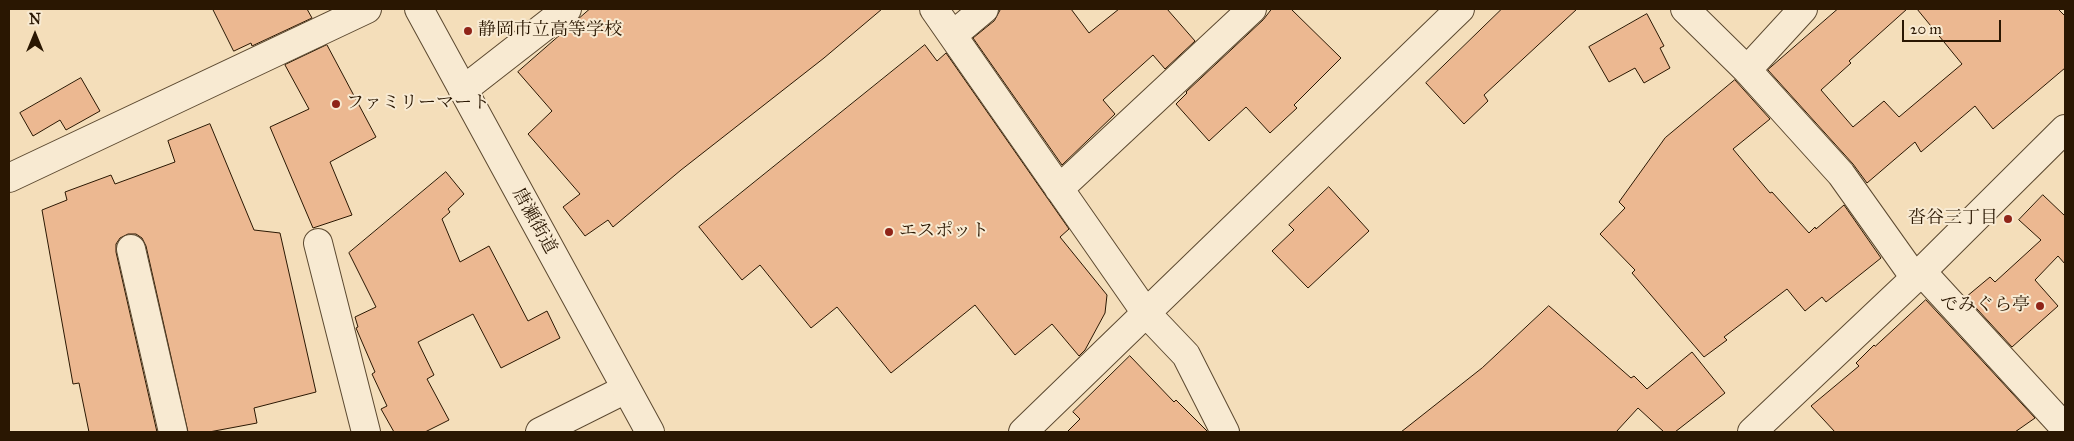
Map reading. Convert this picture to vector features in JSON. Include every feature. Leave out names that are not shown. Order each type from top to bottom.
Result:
[{"type":"street","points":[[9,178],[367,9]]},
{"type":"street","name":"唐瀬街道","points":[[419,9],[650,432]]},
{"type":"street","points":[[463,90],[567,9]]},
{"type":"street","points":[[934,9],[1146,313],[1186,355],[1225,432]]},
{"type":"street","points":[[953,35],[984,9]]},
{"type":"street","points":[[1059,190],[1252,9]]},
{"type":"street","points":[[1023,432],[1460,9]]},
{"type":"street","points":[[1685,9],[1747,70],[1841,174],[1918,274],[2065,428]]},
{"type":"street","points":[[1747,70],[1803,9]]},
{"type":"street","points":[[1752,432],[1918,274],[2065,130]]},
{"type":"street","points":[[318,243],[366,432]]},
{"type":"street","points":[[131,249],[173,432]]},
{"type":"street","points":[[540,432],[626,388]]},
{"type":"building","points":[[213,9],[307,9],[312,18],[252,46],[251,43],[234,51]]},
{"type":"building","points":[[590,9],[882,9],[824,58],[681,170],[613,227],[608,220],[585,236],[563,207],[580,194],[528,134],[552,111],[518,72]]},
{"type":"building","points":[[1001,9],[1071,9],[1089,33],[1119,9],[1167,9],[1195,41],[1165,69],[1153,55],[1103,100],[1115,114],[1062,165],[973,38],[994,21]]},
{"type":"building","points":[[1272,9],[1291,9],[1341,58],[1294,105],[1297,108],[1270,133],[1246,107],[1209,141],[1176,104]]},
{"type":"building","points":[[1502,9],[1577,9],[1484,95],[1488,101],[1464,124],[1426,83]]},
{"type":"building","points":[[1838,9],[1907,9],[1849,61],[1851,63],[1821,90],[1853,127],[1884,101],[1899,117],[1962,64],[1917,9],[2058,9],[2065,16],[2065,68],[1993,129],[1975,106],[1921,152],[1915,142],[1867,183],[1853,164],[1768,70]]},
{"type":"building","points":[[1647,14],[1664,46],[1660,48],[1670,68],[1644,83],[1635,68],[1609,82],[1589,47]]},
{"type":"building","points":[[327,45],[376,137],[330,162],[352,215],[313,228],[270,127],[309,109],[285,65]]},
{"type":"building","points":[[925,45],[937,61],[946,53],[1069,229],[1060,237],[1107,295],[1105,313],[1085,350],[1079,356],[1052,324],[1015,355],[975,305],[891,373],[837,307],[811,328],[760,265],[742,280],[699,227]]},
{"type":"building","points":[[81,78],[100,111],[66,130],[60,120],[33,136],[20,113]]},
{"type":"building","points":[[1735,80],[1770,119],[1733,149],[1770,193],[1772,192],[1809,233],[1844,205],[1881,258],[1826,302],[1822,297],[1805,311],[1787,289],[1724,337],[1727,340],[1704,357],[1632,273],[1635,270],[1600,234],[1625,208],[1619,202],[1665,138]]},
{"type":"building","points":[[210,124],[254,230],[280,233],[316,392],[254,408],[257,423],[209,432],[188,432],[146,246],[142,238],[136,234],[128,234],[120,238],[116,244],[116,252],[157,432],[89,432],[79,383],[73,384],[42,210],[67,200],[65,192],[111,175],[115,184],[175,162],[168,141]]},
{"type":"building","points":[[446,172],[464,194],[448,209],[450,212],[442,219],[460,262],[489,246],[528,321],[547,311],[560,338],[501,368],[473,314],[418,342],[434,375],[427,379],[449,420],[425,432],[394,432],[381,409],[387,406],[372,374],[375,372],[356,328],[358,327],[355,317],[376,307],[349,253]]},
{"type":"building","points":[[1329,187],[1369,231],[1308,288],[1272,251],[1294,230],[1289,225]]},
{"type":"building","points":[[2043,195],[2065,216],[2065,264],[2058,256],[2035,280],[2058,306],[2012,347],[1966,297],[1990,277],[1995,282],[2041,240],[2019,220]]},
{"type":"building","points":[[1926,300],[2035,418],[2015,432],[1835,432],[1811,406],[1859,366],[1856,363],[1874,345]]},
{"type":"building","points":[[1549,306],[1631,378],[1634,376],[1647,389],[1692,352],[1725,393],[1675,432],[1664,432],[1638,408],[1616,432],[1401,432],[1482,368]]},
{"type":"building","points":[[1130,356],[1174,402],[1176,400],[1208,432],[1067,432],[1080,419],[1073,412]]},
{"type":"place","name":"静岡市立高等学校","points":[[468,31]]},
{"type":"place","name":"ファミリーマート","points":[[336,104]]},
{"type":"place","name":"沓谷三丁目","points":[[2008,219]]},
{"type":"place","name":"エスポット","points":[[889,232]]},
{"type":"place","name":"でみぐら亭","points":[[2040,306]]}]
